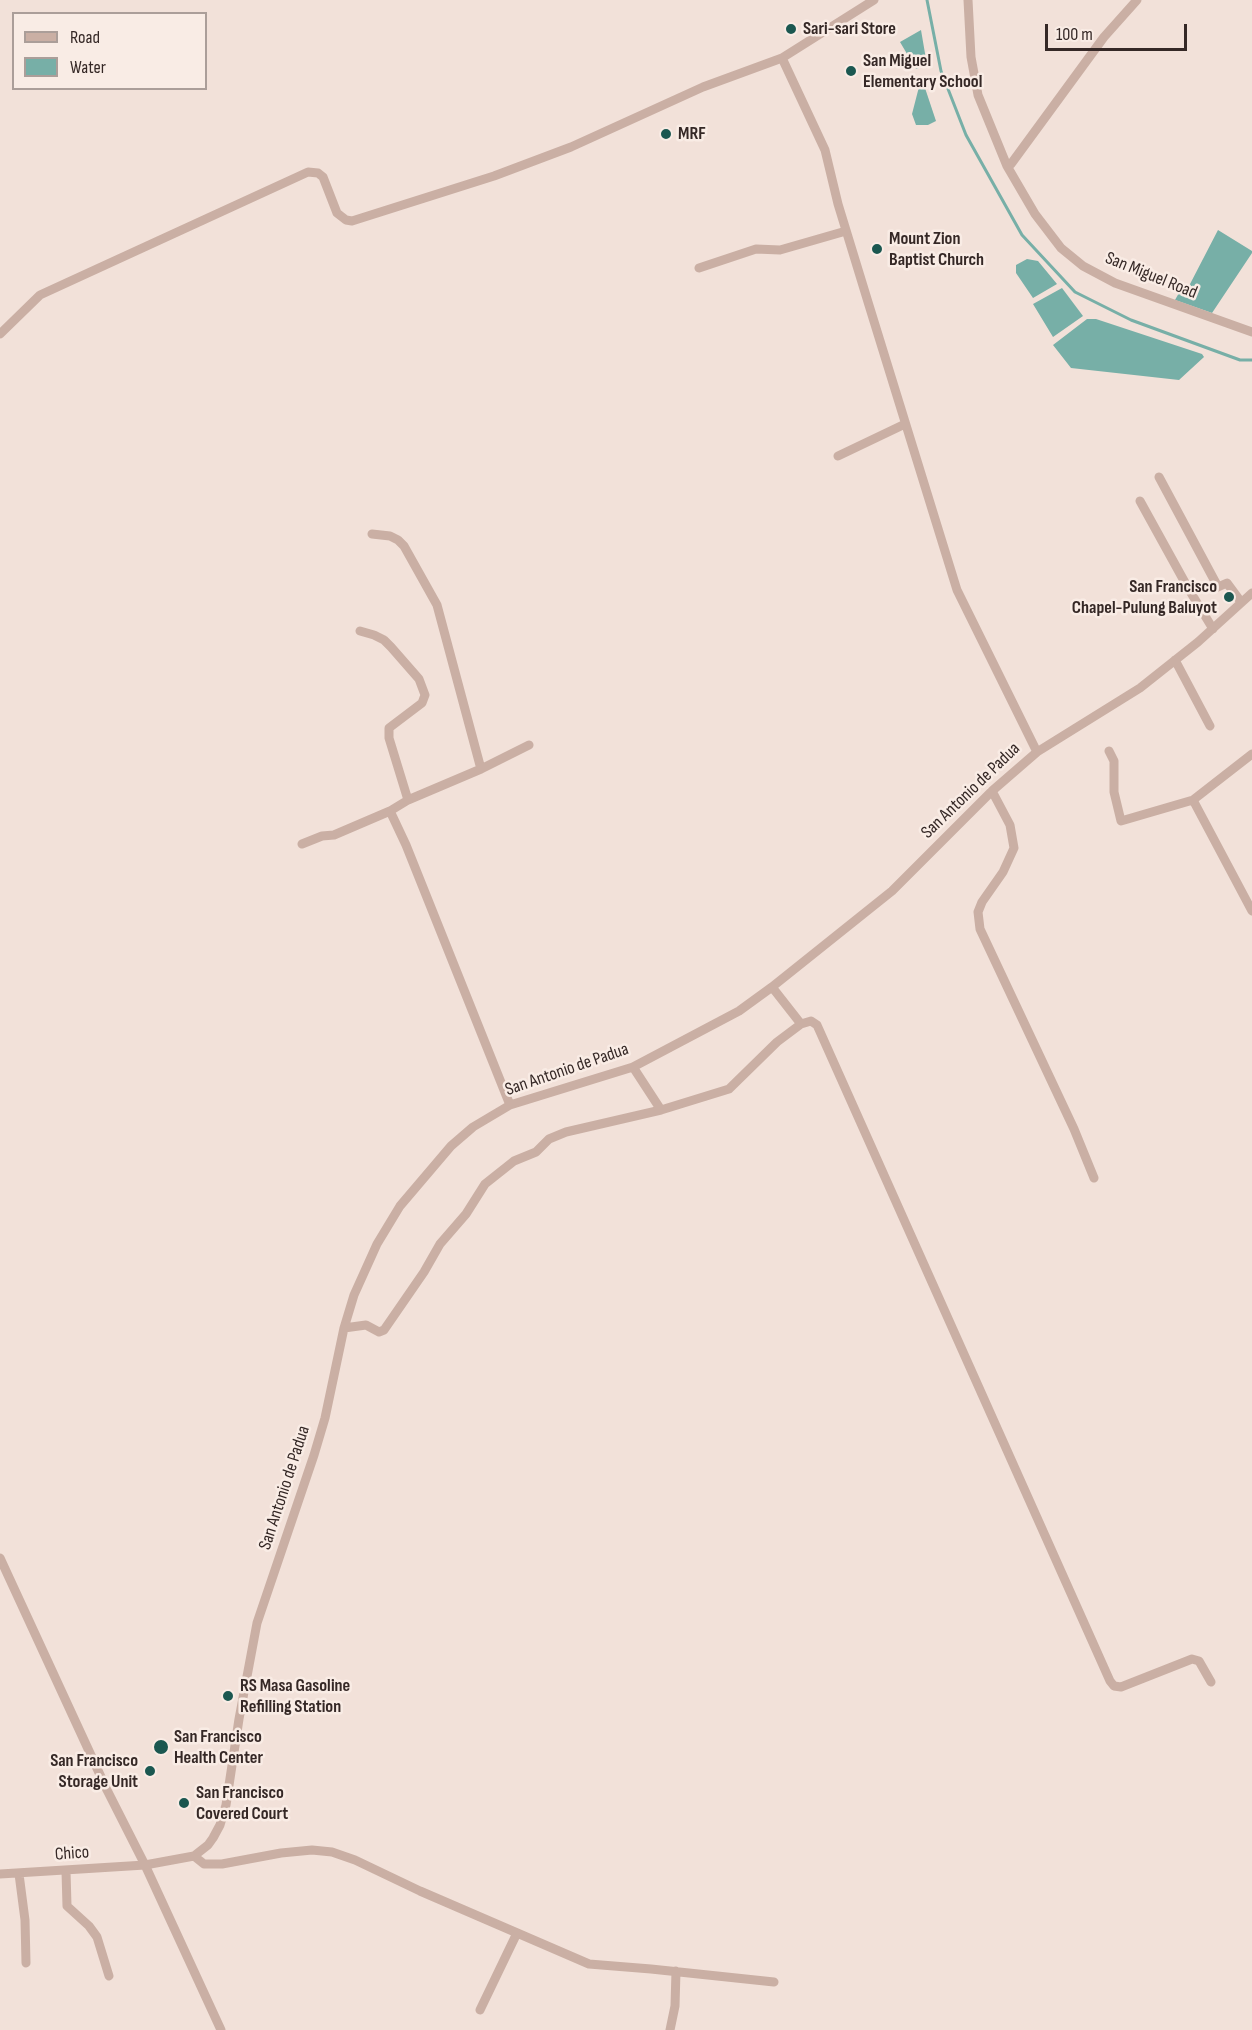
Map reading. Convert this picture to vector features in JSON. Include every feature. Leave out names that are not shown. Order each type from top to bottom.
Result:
[{"type":"street","points":[[853,0],[859,11]]},
{"type":"street","points":[[0,334],[40,295],[308,172],[318,173],[323,177],[337,213],[346,220],[352,221],[494,176],[549,155],[703,87],[782,58],[874,0]]},
{"type":"street","name":"San Miguel Road","points":[[968,0],[971,57],[978,95],[1007,166],[1035,214],[1061,248],[1083,266],[1115,283],[1252,332]]},
{"type":"street","points":[[1011,164],[1104,37],[1137,0]]},
{"type":"street","points":[[782,58],[825,150],[846,231],[957,590],[1037,752]]},
{"type":"street","points":[[699,268],[756,249],[780,250],[846,231]]},
{"type":"street","points":[[838,456],[905,424]]},
{"type":"street","points":[[1159,477],[1218,587],[1227,583],[1242,602]]},
{"type":"street","points":[[1140,501],[1213,629]]},
{"type":"street","points":[[372,534],[390,536],[404,546],[437,605],[481,769]]},
{"type":"street","name":"San Antonio de Padua","points":[[194,1856],[213,1838],[226,1805],[257,1623],[317,1446],[338,1365],[344,1328],[354,1295],[377,1244],[400,1206],[451,1146],[473,1127],[510,1105],[633,1067],[739,1011],[892,891],[992,791],[1037,752],[1140,688],[1213,629],[1252,593]]},
{"type":"street","points":[[360,631],[374,635],[391,647],[419,679],[424,695],[422,703],[392,725],[388,733],[408,800]]},
{"type":"street","points":[[1175,660],[1210,726]]},
{"type":"street","points":[[302,844],[322,836],[334,835],[390,811],[408,800],[481,769],[529,745]]},
{"type":"street","points":[[1109,751],[1114,761],[1114,792],[1121,821],[1193,800],[1252,754]]},
{"type":"street","points":[[992,791],[1010,825],[1014,848],[1002,872],[982,902],[978,912],[980,929],[1074,1129],[1094,1178]]},
{"type":"street","points":[[1193,800],[1252,911]]},
{"type":"street","points":[[390,811],[406,845],[510,1105]]},
{"type":"street","points":[[772,987],[801,1024]]},
{"type":"street","points":[[344,1328],[366,1325],[379,1332],[384,1330],[424,1272],[440,1244],[466,1214],[485,1185],[514,1161],[536,1152],[549,1139],[566,1132],[661,1110],[729,1089],[777,1042],[801,1024],[811,1021],[817,1025],[1110,1681],[1114,1686],[1121,1687],[1192,1659],[1199,1661],[1211,1682]]},
{"type":"street","points":[[633,1067],[661,1110]]},
{"type":"street","points":[[0,1558],[221,2030]]},
{"type":"street","points":[[145,1865],[194,1856],[204,1864],[222,1864],[281,1853],[312,1850],[332,1852],[355,1860],[420,1891],[589,1964],[774,1982]]},
{"type":"street","name":"Chico","points":[[0,1874],[145,1865]]},
{"type":"street","points":[[66,1871],[67,1906],[89,1926],[96,1937],[109,1976]]},
{"type":"street","points":[[19,1874],[25,1920],[26,1963]]},
{"type":"street","points":[[480,2010],[517,1933]]},
{"type":"street","points":[[670,2030],[675,2006],[676,1971]]},
{"type":"water","points":[[921,30],[927,65],[916,69],[900,42]]},
{"type":"water","points":[[923,82],[936,121],[928,125],[916,125],[912,114],[920,83]]},
{"type":"water","points":[[1218,230],[1252,253],[1212,313],[1175,300],[1184,284],[1189,286]]},
{"type":"water","points":[[1027,259],[1038,261],[1057,284],[1033,298],[1016,273],[1016,265]]},
{"type":"water","points":[[1062,288],[1083,316],[1053,337],[1033,304]]},
{"type":"water","points":[[1087,319],[1096,319],[1202,354],[1204,357],[1179,380],[1071,368],[1053,345]]},
{"type":"waterway","points":[[927,0],[941,71],[966,135],[1022,235],[1075,292],[1131,320],[1240,360],[1252,360]]},
{"type":"place","name":"Sari-sari Store","points":[[791,29]]},
{"type":"place","name":"San Miguel Elementary School","points":[[851,71]]},
{"type":"place","name":"MRF","points":[[666,134]]},
{"type":"place","name":"Mount Zion Baptist Church","points":[[877,249]]},
{"type":"place","name":"San Francisco Chapel-Pulung Baluyot","points":[[1229,597]]},
{"type":"place","name":"RS Masa Gasoline Refilling Station","points":[[228,1696]]},
{"type":"place","name":"San Francisco Health Center","points":[[161,1747]]},
{"type":"place","name":"San Francisco Storage Unit","points":[[150,1771]]},
{"type":"place","name":"San Francisco Covered Court","points":[[184,1803]]}]
